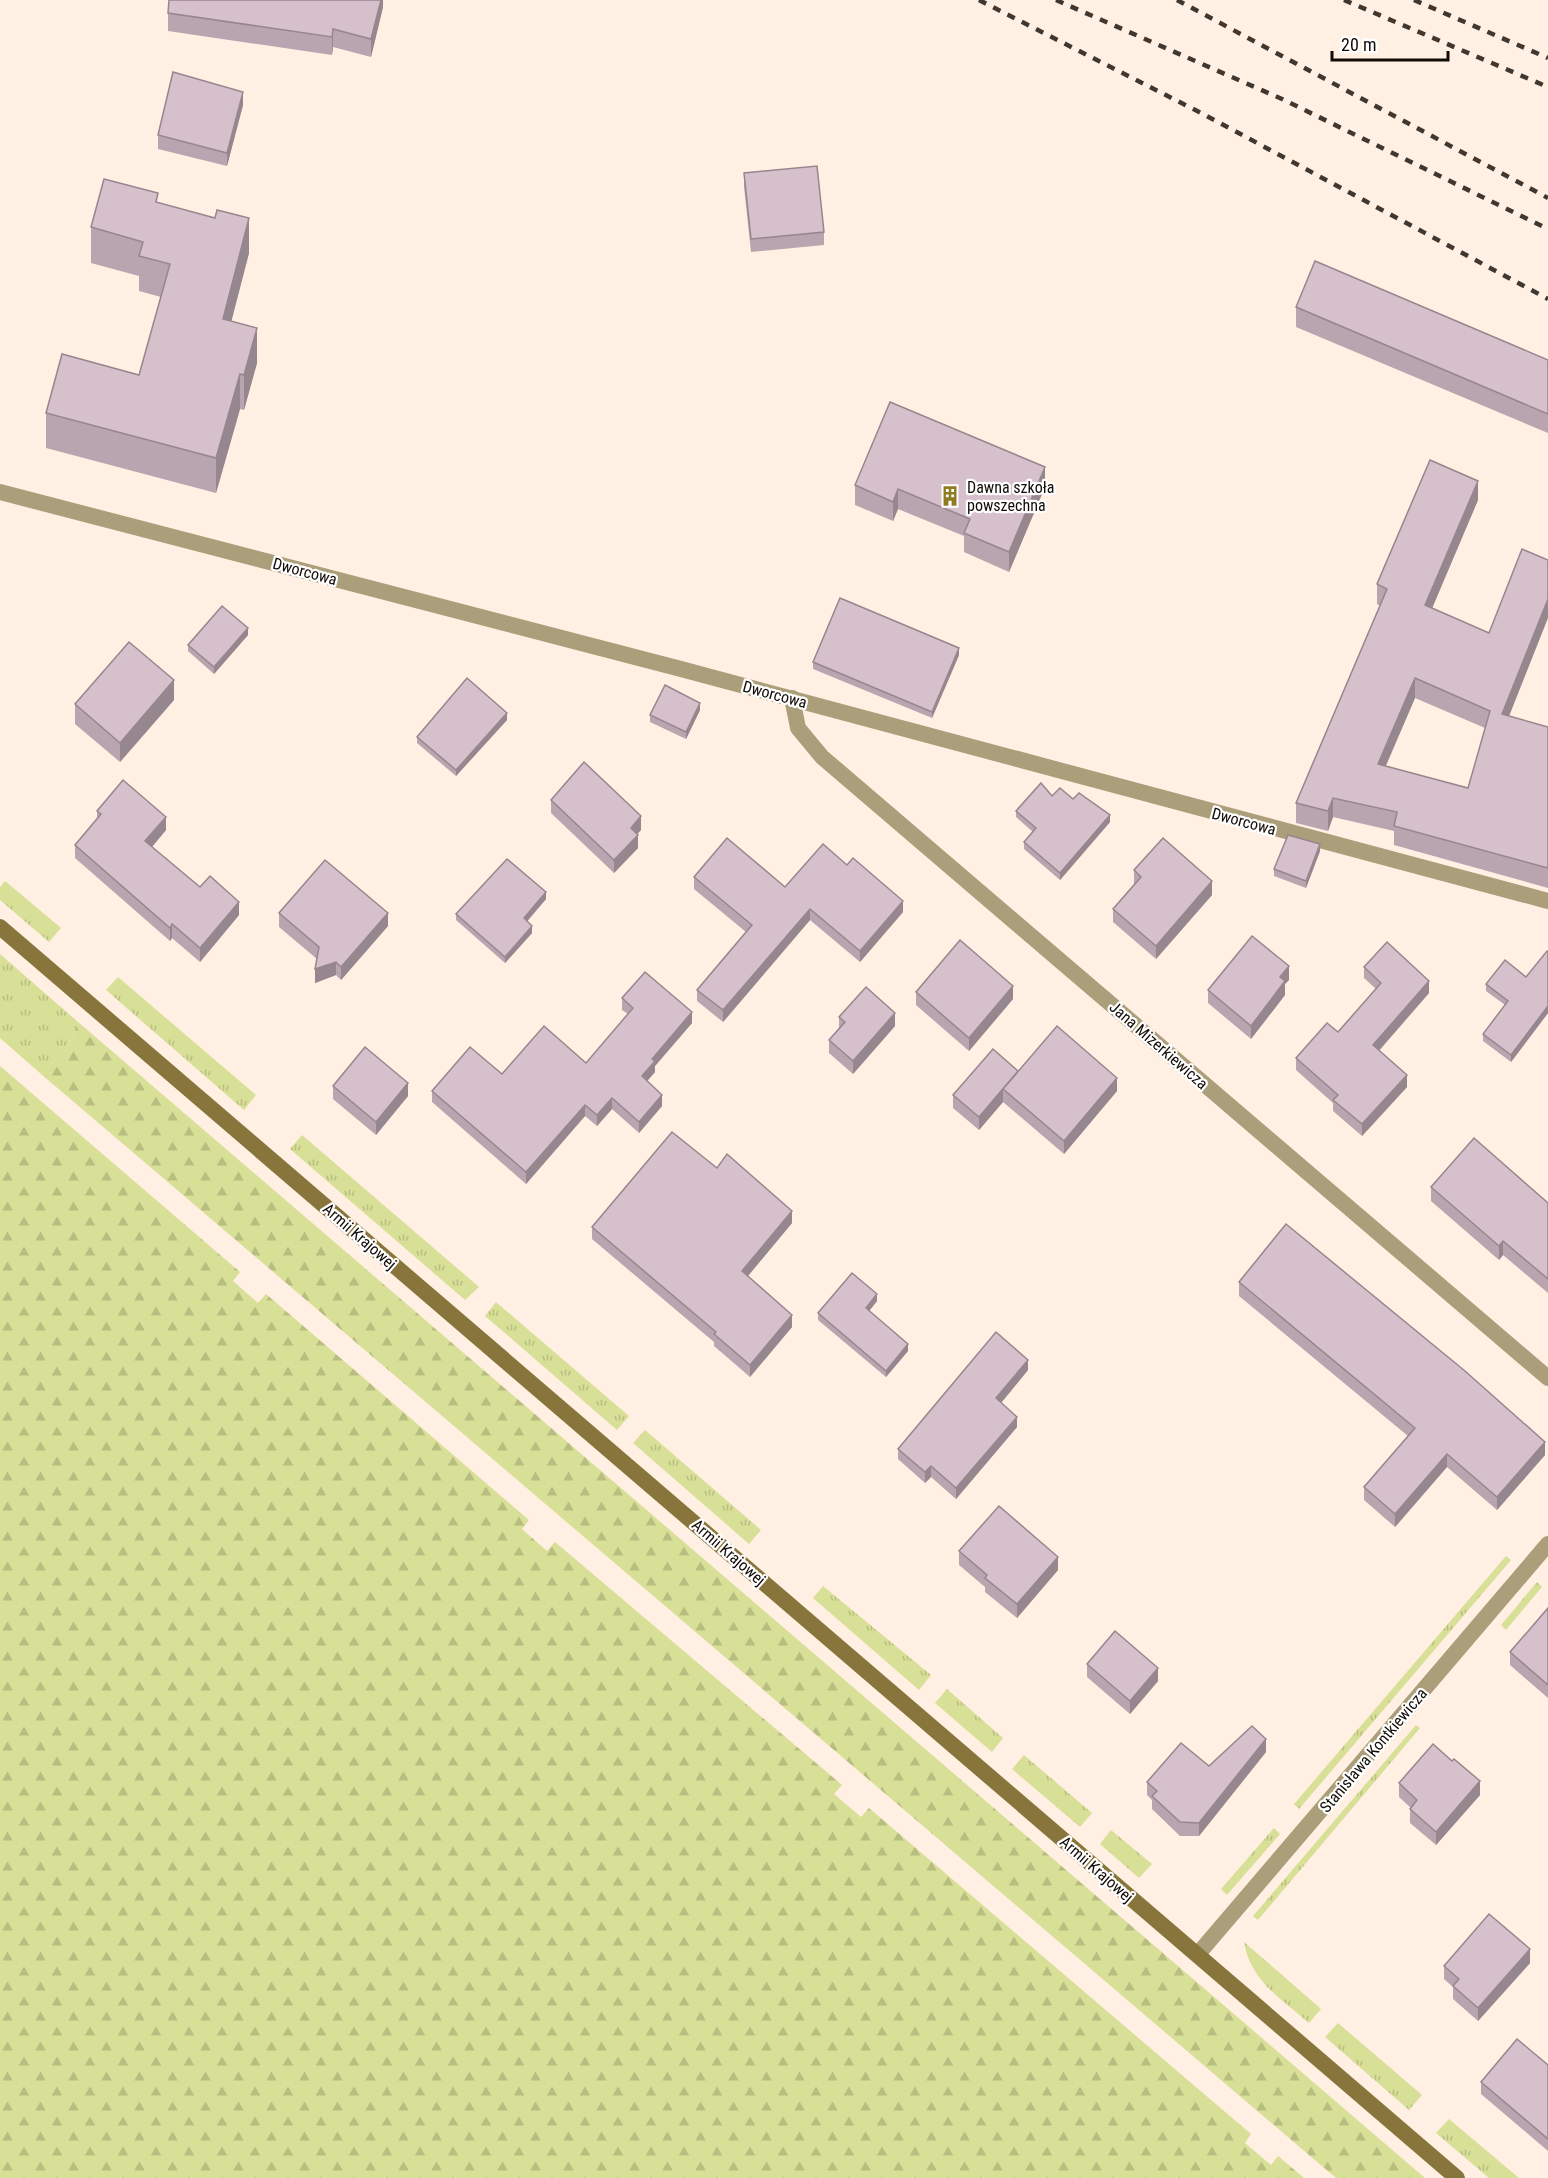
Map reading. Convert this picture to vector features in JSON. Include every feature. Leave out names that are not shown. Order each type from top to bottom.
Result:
[{"type":"main road","name":"Armii Krajowej","points":[[0,927],[1457,2178]]},
{"type":"street","name":"Dworcowa","points":[[0,492],[792,698],[1548,902]]},
{"type":"street","name":"Jana Mizerkiewicza","points":[[792,698],[798,728],[822,757],[1548,1378]]},
{"type":"street","name":"Stanisława Kontkiewicza","points":[[1197,1954],[1548,1545]]},
{"type":"green space","points":[[5,881],[61,928],[49,942],[0,900],[0,887]]},
{"type":"green space","points":[[0,954],[78,1022],[68,1048],[41,1074],[0,1038]]},
{"type":"green space","points":[[118,977],[256,1095],[244,1110],[106,990]]},
{"type":"green space","points":[[78,1022],[1425,2178],[1336,2178],[41,1074],[68,1048]]},
{"type":"green space","points":[[0,1066],[240,1272],[233,1281],[258,1303],[266,1294],[529,1520],[522,1529],[547,1551],[555,1542],[842,1785],[834,1794],[861,1817],[869,1808],[1251,2134],[1245,2143],[1271,2165],[1278,2156],[1304,2178],[0,2178]]},
{"type":"green space","points":[[302,1135],[479,1287],[465,1300],[290,1149]]},
{"type":"green space","points":[[496,1302],[629,1416],[617,1430],[485,1316]]},
{"type":"green space","points":[[645,1430],[761,1530],[749,1544],[633,1443]]},
{"type":"green space","points":[[1506,1556],[1511,1560],[1299,1809],[1294,1804]]},
{"type":"green space","points":[[1537,1582],[1542,1587],[1506,1630],[1501,1625]]},
{"type":"green space","points":[[823,1586],[931,1675],[919,1690],[813,1598]]},
{"type":"green space","points":[[947,1689],[1003,1738],[992,1752],[935,1703]]},
{"type":"green space","points":[[1416,1725],[1420,1728],[1258,1920],[1253,1916]]},
{"type":"green space","points":[[1024,1755],[1092,1813],[1080,1827],[1012,1769]]},
{"type":"green space","points":[[1274,1828],[1280,1834],[1227,1895],[1221,1889]]},
{"type":"green space","points":[[1111,1830],[1152,1864],[1139,1878],[1100,1844]]},
{"type":"green space","points":[[1244,1942],[1321,2009],[1309,2023],[1268,1988],[1253,1967]]},
{"type":"green space","points":[[1338,2023],[1422,2095],[1409,2110],[1325,2037]]},
{"type":"green space","points":[[1449,2119],[1519,2178],[1489,2178],[1436,2133]]},
{"type":"building","points":[[169,0],[381,0],[371,39],[333,29],[332,37],[168,13]]},
{"type":"building","points":[[173,72],[243,92],[227,153],[158,135]]},
{"type":"building","points":[[817,166],[824,232],[751,239],[744,173]]},
{"type":"building","points":[[104,179],[158,193],[156,202],[215,218],[217,210],[249,218],[223,319],[257,328],[244,375],[240,374],[216,458],[46,413],[62,354],[139,375],[170,264],[139,256],[143,242],[91,227]]},
{"type":"building","points":[[1315,261],[1548,360],[1548,414],[1296,307]]},
{"type":"building","name":"Dawna szkoła powszechna","points":[[890,402],[1045,467],[1009,552],[964,533],[970,519],[898,489],[893,502],[855,485]]},
{"type":"building","points":[[1430,460],[1478,481],[1425,605],[1489,633],[1522,549],[1548,560],[1548,599],[1502,714],[1548,727],[1548,868],[1394,826],[1397,812],[1333,798],[1328,811],[1296,803],[1387,589],[1377,584]],"holes":[[[1415,678],[1490,711],[1468,788],[1378,764]]]},
{"type":"building","points":[[840,598],[959,648],[932,712],[813,662]]},
{"type":"building","points":[[222,606],[248,628],[214,667],[188,645]]},
{"type":"building","points":[[129,642],[174,680],[120,743],[75,704]]},
{"type":"building","points":[[467,678],[507,713],[456,770],[417,737]]},
{"type":"building","points":[[665,685],[700,703],[686,732],[650,715]]},
{"type":"building","points":[[584,762],[641,816],[631,828],[638,835],[614,860],[551,800]]},
{"type":"building","points":[[123,780],[166,817],[145,841],[200,887],[210,876],[239,902],[200,948],[172,924],[170,928],[75,845],[101,814],[97,811]]},
{"type":"building","points":[[1041,783],[1052,796],[1060,788],[1073,799],[1079,793],[1110,815],[1060,873],[1024,842],[1036,828],[1016,811]]},
{"type":"building","points":[[1288,835],[1320,844],[1306,881],[1274,869]]},
{"type":"building","points":[[727,838],[785,887],[823,844],[847,865],[853,858],[903,901],[860,951],[810,909],[723,1010],[697,990],[752,925],[694,877]]},
{"type":"building","points":[[1163,838],[1212,881],[1156,946],[1113,909],[1141,877],[1134,870]]},
{"type":"building","points":[[507,859],[546,892],[524,918],[532,926],[505,957],[456,914]]},
{"type":"building","points":[[325,860],[388,913],[341,967],[336,962],[315,969],[319,947],[279,913]]},
{"type":"building","points":[[1252,936],[1289,966],[1280,977],[1285,981],[1251,1026],[1208,990]]},
{"type":"building","points":[[960,940],[1013,986],[969,1038],[916,992]]},
{"type":"building","points":[[1387,942],[1429,981],[1373,1045],[1407,1075],[1362,1124],[1333,1100],[1338,1095],[1296,1058],[1327,1023],[1338,1032],[1381,983],[1364,967]]},
{"type":"building","points":[[1547,951],[1548,1006],[1511,1055],[1483,1034],[1508,1001],[1486,984],[1505,960],[1526,977]]},
{"type":"building","points":[[645,972],[692,1012],[652,1059],[655,1061],[642,1076],[662,1095],[639,1122],[612,1098],[597,1115],[585,1105],[526,1172],[432,1091],[470,1047],[502,1074],[544,1026],[586,1063],[633,1008],[622,998]]},
{"type":"building","points":[[866,987],[895,1013],[853,1061],[829,1040],[845,1022],[839,1017]]},
{"type":"building","points":[[1057,1026],[1117,1078],[1064,1141],[1003,1089]]},
{"type":"building","points":[[365,1047],[408,1083],[376,1122],[333,1086]]},
{"type":"building","points":[[993,1049],[1018,1071],[979,1117],[953,1095]]},
{"type":"building","points":[[672,1132],[717,1168],[727,1154],[792,1211],[742,1271],[792,1315],[750,1365],[714,1334],[716,1332],[592,1227]]},
{"type":"building","points":[[1474,1138],[1548,1203],[1548,1279],[1503,1241],[1499,1246],[1431,1187]]},
{"type":"building","points":[[1286,1224],[1465,1371],[1545,1442],[1497,1497],[1447,1454],[1395,1514],[1364,1487],[1415,1428],[1239,1282]]},
{"type":"building","points":[[852,1273],[877,1294],[866,1308],[908,1344],[886,1371],[818,1313]]},
{"type":"building","points":[[996,1332],[1028,1360],[996,1398],[1017,1417],[956,1488],[931,1466],[925,1472],[898,1449]]},
{"type":"building","points":[[999,1506],[1058,1557],[1017,1604],[985,1578],[987,1575],[959,1551]]},
{"type":"building","points":[[1548,1608],[1548,1685],[1510,1652]]},
{"type":"building","points":[[1115,1631],[1158,1668],[1130,1701],[1087,1664]]},
{"type":"building","points":[[1252,1726],[1266,1739],[1199,1823],[1180,1822],[1152,1796],[1157,1791],[1147,1782],[1181,1743],[1209,1766]]},
{"type":"building","points":[[1433,1744],[1480,1781],[1436,1832],[1410,1809],[1417,1800],[1399,1783]]},
{"type":"building","points":[[1489,1914],[1530,1949],[1478,2008],[1453,1986],[1459,1979],[1444,1966]]},
{"type":"building","points":[[1517,2039],[1548,2065],[1548,2139],[1481,2082]]},
{"type":"railway","points":[[979,0],[1205,115],[1548,299]]},
{"type":"railway","points":[[1056,0],[1282,99],[1548,229]]},
{"type":"railway","points":[[1177,0],[1548,198]]},
{"type":"railway","points":[[1344,0],[1548,87]]},
{"type":"railway","points":[[1414,0],[1548,58]]},
{"type":"place","name":"Dawna szkoła powszechna","points":[[950,496]]}]
